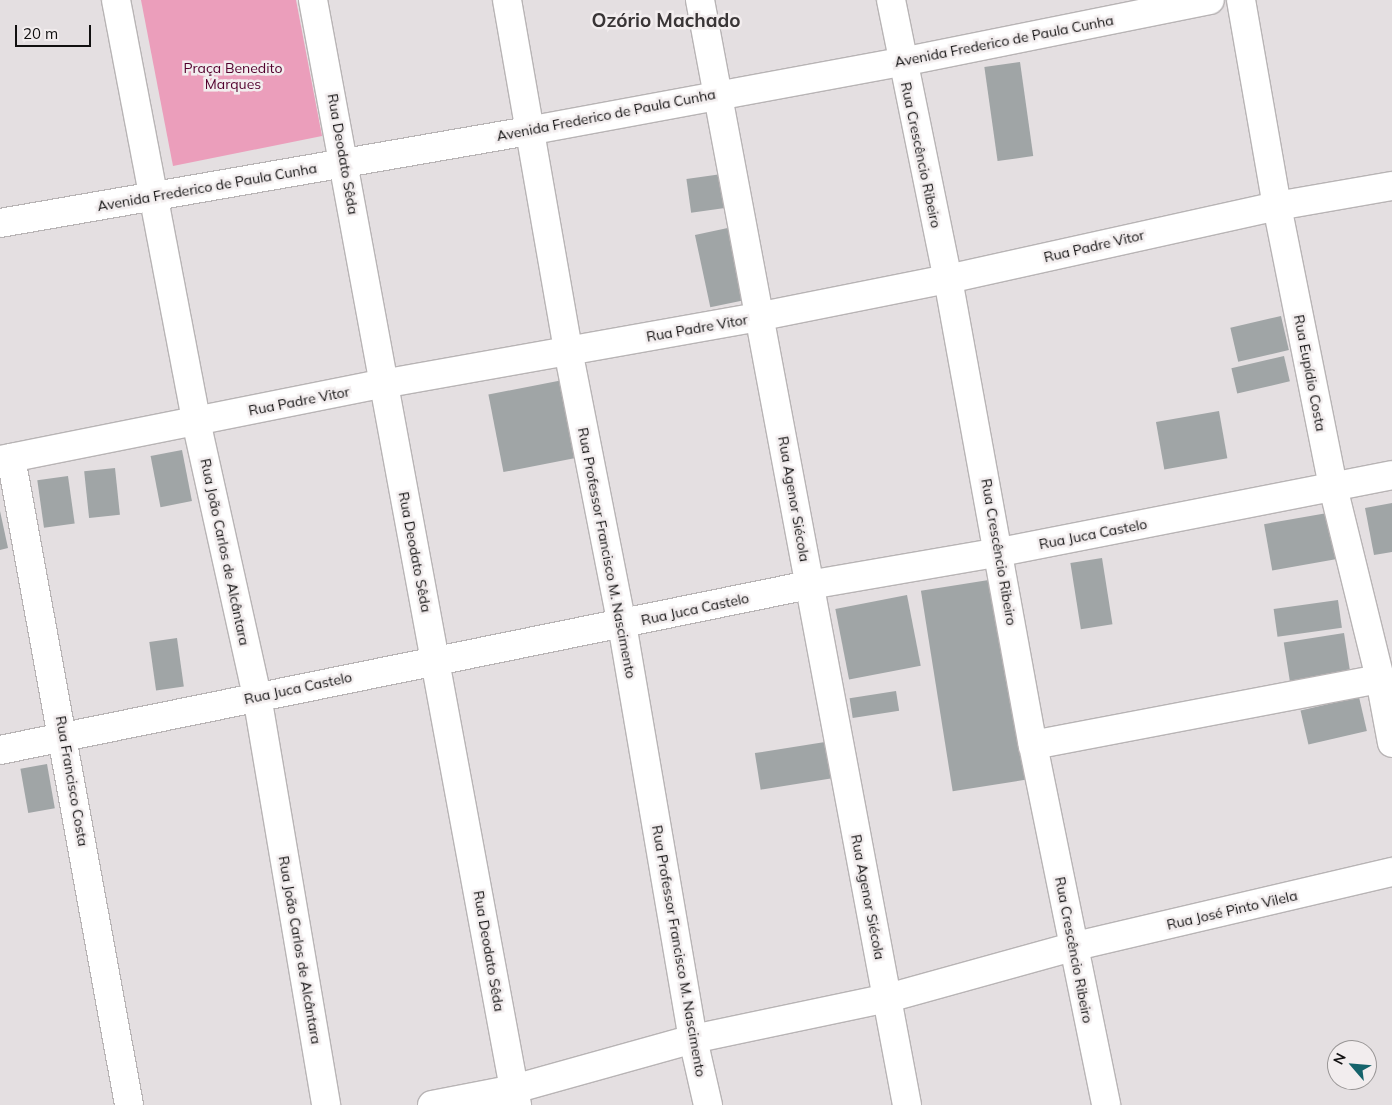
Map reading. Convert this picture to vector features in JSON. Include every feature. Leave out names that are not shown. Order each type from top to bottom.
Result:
[{"type":"street","name":"Rua João Carlos de Alcântara","points":[[116,0],[196,421],[257,696],[326,1105]]},
{"type":"street","name":"Rua Deodato Sêda","points":[[313,0],[345,163],[382,384],[436,660],[516,1097]]},
{"type":"street","name":"Rua Professor Francisco M. Nascimento","points":[[507,0],[528,131],[568,350],[622,624],[693,1039],[708,1105]]},
{"type":"street","name":"Rua Agenor Siécola","points":[[700,0],[762,316],[809,585],[907,1105]]},
{"type":"street","name":"Rua Crescêncio Ribeiro","points":[[891,0],[902,62],[948,279],[1072,947],[1106,1105]]},
{"type":"street","name":"Avenida Frederico de Paula Cunha","points":[[0,223],[528,131],[719,93],[902,62],[1210,0]]},
{"type":"street","name":"Rua Eupídio Costa","points":[[1242,0],[1277,206],[1333,487],[1380,679],[1392,742]]},
{"type":"street","name":"Rua Padre Vitor","points":[[6,459],[382,384],[762,316],[948,279],[1277,206],[1392,186]]},
{"type":"street","name":"Rua Francisco Costa","points":[[6,459],[64,738],[129,1105]]},
{"type":"street","name":"Rua Juca Castelo","points":[[0,750],[257,696],[809,585],[1000,552],[1392,475]]},
{"type":"street","points":[[1033,745],[1380,679]]},
{"type":"street","name":"Rua José Pinto Vilela","points":[[432,1105],[516,1097],[693,1039],[888,998],[1072,947],[1392,872]]},
{"type":"green space","name":"Praça Benedito Marques","points":[[141,0],[296,0],[322,136],[173,166]]},
{"type":"building","points":[[1020,62],[1033,156],[998,161],[984,67]]},
{"type":"building","points":[[729,173],[734,207],[691,213],[686,179]]},
{"type":"building","points":[[737,226],[752,298],[710,307],[695,235]]},
{"type":"building","points":[[1281,316],[1289,350],[1238,362],[1230,328]]},
{"type":"building","points":[[1284,356],[1290,381],[1237,393],[1231,368]]},
{"type":"building","points":[[563,380],[578,458],[503,472],[488,395]]},
{"type":"building","points":[[1219,411],[1227,458],[1164,469],[1156,422]]},
{"type":"building","points":[[182,450],[192,501],[161,507],[151,456]]},
{"type":"building","points":[[115,468],[120,515],[89,518],[84,471]]},
{"type":"building","points":[[68,476],[75,524],[44,528],[37,480]]},
{"type":"building","points":[[1392,503],[1392,552],[1374,555],[1365,508]]},
{"type":"building","points":[[0,511],[8,548],[0,550]]},
{"type":"building","points":[[1333,512],[1341,558],[1272,570],[1264,524]]},
{"type":"building","points":[[1102,558],[1112,624],[1081,629],[1070,563]]},
{"type":"building","points":[[995,579],[1027,780],[953,791],[921,591]]},
{"type":"building","points":[[907,595],[921,666],[849,680],[835,609]]},
{"type":"building","points":[[1338,600],[1342,628],[1278,637],[1274,609]]},
{"type":"building","points":[[1344,633],[1350,672],[1290,681],[1284,643]]},
{"type":"building","points":[[177,638],[184,687],[156,690],[149,642]]},
{"type":"building","points":[[896,691],[899,711],[853,718],[850,698]]},
{"type":"building","points":[[1359,697],[1367,731],[1308,745],[1301,710]]},
{"type":"building","points":[[825,742],[831,779],[761,790],[755,753]]},
{"type":"building","points":[[47,764],[55,808],[28,813],[20,769]]},
{"type":"district","name":"Ozório Machado","points":[[666,21]]}]
